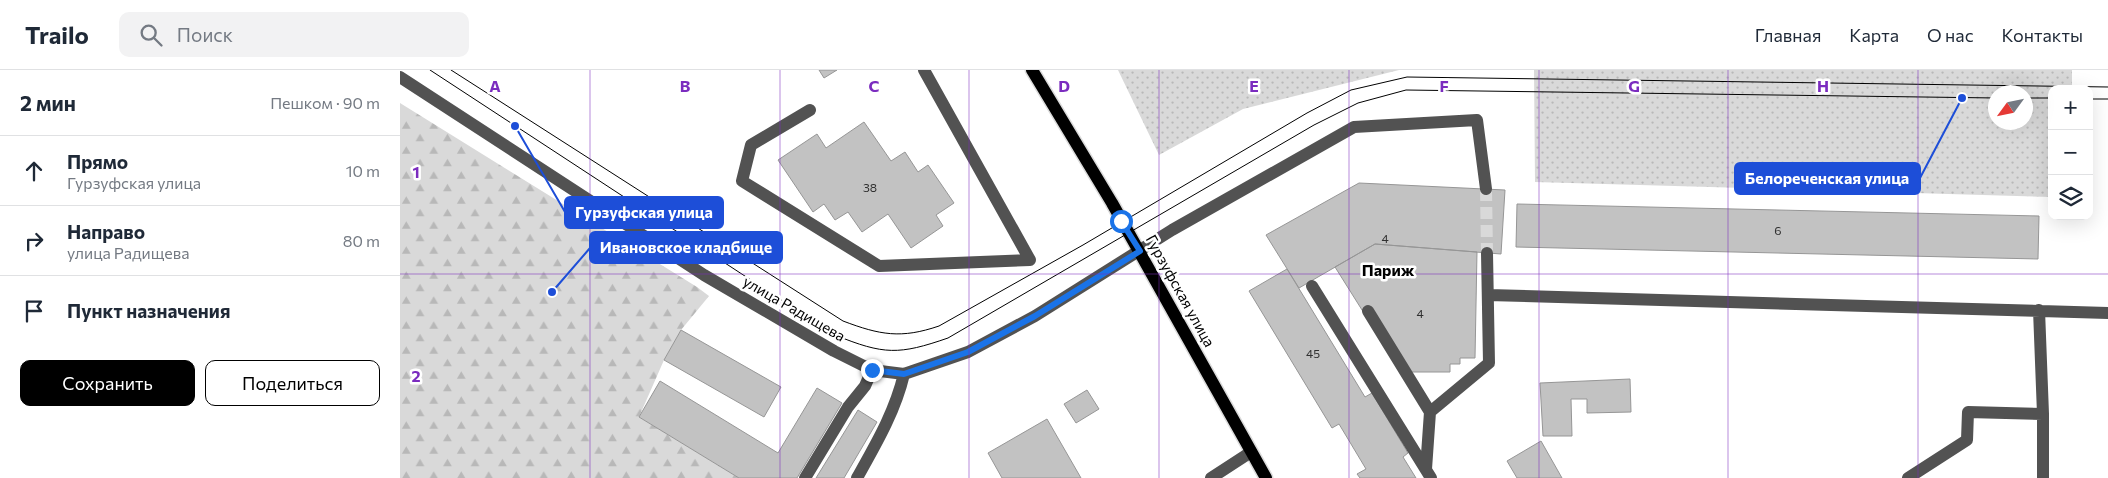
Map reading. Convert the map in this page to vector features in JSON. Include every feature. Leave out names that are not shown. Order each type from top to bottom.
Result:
[{"type":"main road","name":"Гурзуфская улица","points":[[1032,70],[1140,251],[1266,478]]},
{"type":"street","points":[[810,110],[751,146],[742,181],[879,266],[1030,260],[924,70]]},
{"type":"street","name":"улица Радищева","points":[[400,77],[704,275],[834,352],[872,370],[904,374],[968,352],[1035,316],[1140,251],[1354,127],[1476,120],[1486,189]]},
{"type":"street","points":[[1430,412],[1489,363],[1487,253]]},
{"type":"street","points":[[1312,286],[1429,474]]},
{"type":"street","points":[[1488,295],[2108,313]]},
{"type":"street","points":[[2039,310],[2043,478]]},
{"type":"street","points":[[1368,311],[1430,412],[1429,474]]},
{"type":"street","points":[[805,478],[848,407],[865,386],[872,370]]},
{"type":"street","points":[[856,478],[886,427],[899,395],[904,374]]},
{"type":"street","points":[[1908,478],[1967,440],[1968,412],[2042,414]]},
{"type":"street","points":[[1211,478],[1251,452]]},
{"type":"green space","points":[[1118,70],[1399,70],[1243,109],[1159,155]]},
{"type":"green space","points":[[1534,70],[2072,70],[2072,85],[2048,85],[2048,197],[1535,182]]},
{"type":"green space","points":[[400,103],[709,296],[681,330],[664,360],[639,417],[739,478],[400,478]]},
{"type":"building","points":[[819,70],[837,70],[824,78]]},
{"type":"building","points":[[864,122],[891,161],[905,152],[918,172],[928,165],[954,203],[936,215],[943,226],[911,248],[888,214],[862,232],[848,212],[835,220],[824,204],[813,212],[778,160],[817,134],[826,148]]},
{"type":"building","points":[[1359,183],[1505,190],[1501,254],[1375,244],[1299,288],[1266,235]]},
{"type":"building","points":[[1517,204],[2039,216],[2038,259],[1516,247]]},
{"type":"building","points":[[1375,244],[1477,252],[1475,358],[1460,358],[1460,364],[1450,364],[1450,372],[1401,372],[1335,267]]},
{"type":"building","points":[[1287,269],[1365,397],[1372,393],[1408,453],[1403,457],[1416,478],[1360,478],[1357,474],[1366,469],[1339,424],[1332,428],[1249,291]]},
{"type":"building","points":[[681,330],[781,387],[764,417],[664,360]]},
{"type":"building","points":[[1630,379],[1631,412],[1587,413],[1587,399],[1571,399],[1572,436],[1543,436],[1540,383]]},
{"type":"building","points":[[660,381],[778,453],[817,388],[842,403],[797,478],[739,478],[639,417]]},
{"type":"building","points":[[1087,390],[1099,409],[1076,423],[1064,404]]},
{"type":"building","points":[[858,410],[877,422],[844,478],[816,478]]},
{"type":"building","points":[[1047,419],[1081,478],[1002,478],[988,453]]},
{"type":"building","points":[[1541,441],[1562,478],[1517,478],[1507,461]]},
{"type":"tunnel","points":[[1486,189],[1487,253]]},
{"type":"tram line","points":[[430,70],[835,335],[866,346],[892,350],[917,348],[948,338],[1314,125],[1358,103],[1406,90],[1988,98]]},
{"type":"tram line","points":[[451,70],[843,321],[868,330],[891,334],[913,333],[939,326],[1083,245],[1307,113],[1351,90],[1407,77],[2108,87]]},
{"type":"tram line","points":[[2033,98],[2048,98]]},
{"type":"tram line","points":[[2093,99],[2108,99]]},
{"type":"place","name":"Белореченская улица","points":[[1962,98]]},
{"type":"place","name":"Гурзуфская улица","points":[[515,126]]},
{"type":"place","name":"Ивановское кладбище","points":[[552,292]]},
{"type":"district","name":"Париж","points":[[1388,270]]},
{"type":"route","points":[[872,370],[904,374],[968,352],[1035,316],[1099,274],[1140,251],[1121,221]]}]
